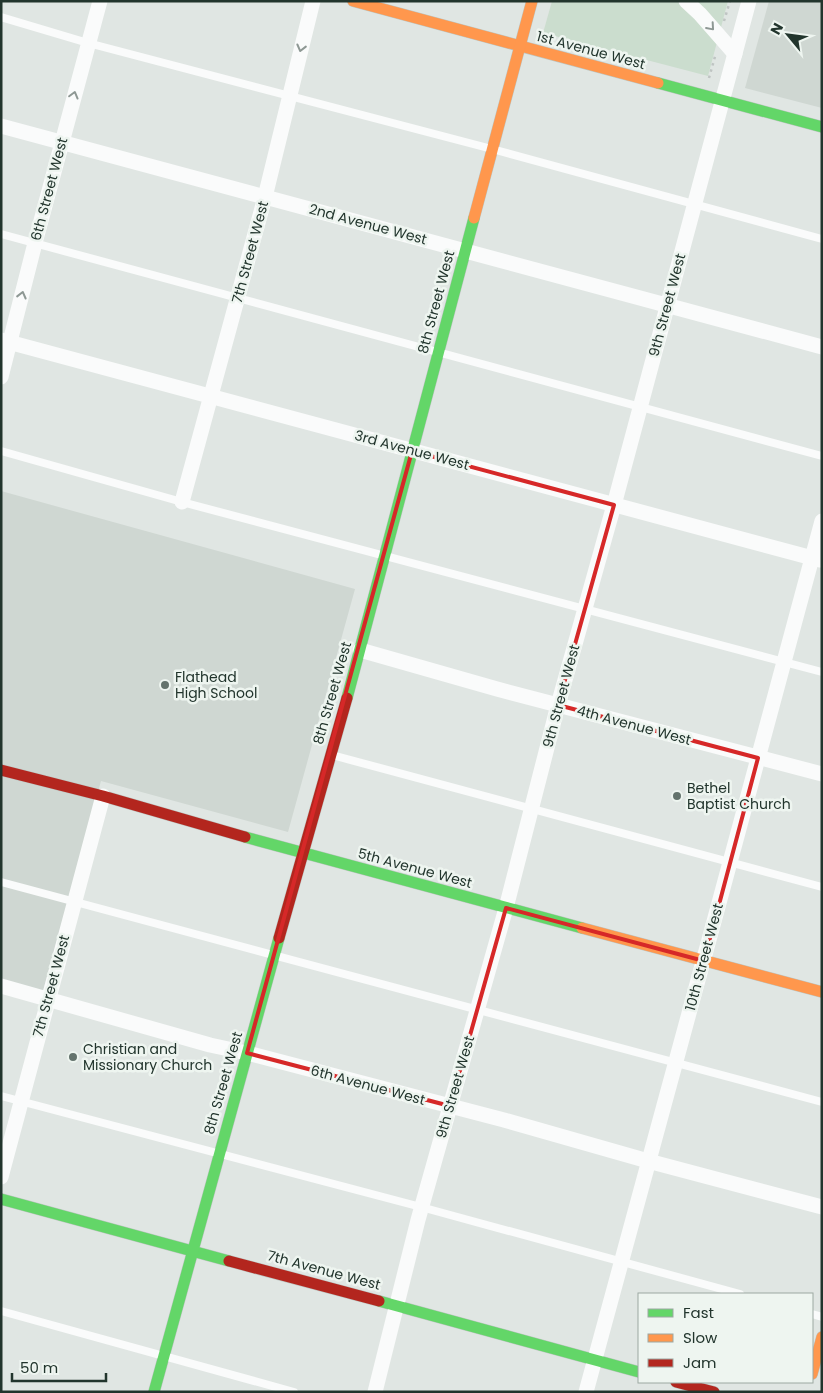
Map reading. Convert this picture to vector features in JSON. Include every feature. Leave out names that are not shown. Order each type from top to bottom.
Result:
[{"type":"street","name":"6th Street West","points":[[1,377],[6,342],[35,243],[100,1]]},
{"type":"street","name":"7th Street West","points":[[182,502],[265,196],[313,1]]},
{"type":"street","name":"1st Avenue West","points":[[353,1],[822,127]]},
{"type":"street","name":"8th Street West","points":[[154,1392],[302,853],[360,650],[532,1]]},
{"type":"street","points":[[686,1],[735,54]]},
{"type":"street","name":"9th Street West","points":[[375,1392],[421,1207],[506,908],[558,705],[614,505],[749,1]]},
{"type":"street","name":"2nd Avenue West","points":[[1,126],[822,347]]},
{"type":"street","name":"3rd Avenue West","points":[[6,342],[817,559]]},
{"type":"street","name":"10th Street West","points":[[586,1392],[758,758],[817,559],[822,521]]},
{"type":"street","name":"4th Avenue West","points":[[360,650],[558,705],[822,774]]},
{"type":"street","name":"5th Avenue West","points":[[1,770],[103,796],[302,853],[822,992]]},
{"type":"street","name":"7th Street West","points":[[1,1177],[103,796]]},
{"type":"street","name":"6th Avenue West","points":[[1,986],[210,1045],[247,1052],[504,1120],[648,1161],[822,1207]]},
{"type":"street","name":"7th Avenue West","points":[[1,1199],[638,1372]]},
{"type":"street","points":[[813,1370],[822,1337]]},
{"type":"street","points":[[680,1383],[714,1392]]},
{"type":"lane","points":[[1,17],[88,43],[492,149],[822,239]]},
{"type":"lane","points":[[1,234],[822,456]]},
{"type":"lane","points":[[1,451],[182,502],[822,672]]},
{"type":"lane","points":[[330,755],[822,887]]},
{"type":"lane","points":[[1,882],[822,1102]]},
{"type":"lane","points":[[1,1096],[736,1293]]},
{"type":"lane","points":[[1,1311],[294,1392]]},
{"type":"path","points":[[724,22],[730,1]]},
{"type":"highlighted area","points":[[412,451],[614,505],[558,705],[758,758],[704,961],[506,908],[450,1106],[247,1053]]},
{"type":"shaded area","points":[[769,1],[822,1],[822,108],[745,88]]},
{"type":"shaded area","name":"Flathead High School","points":[[1,491],[355,589],[288,832],[101,781],[43,991],[1,979]]},
{"type":"green space","points":[[552,1],[728,1],[708,76],[543,33]]},
{"type":"traffic: fast","points":[[658,83],[822,127]]},
{"type":"traffic: fast","points":[[347,698],[474,218]]},
{"type":"traffic: fast","points":[[245,837],[582,928]]},
{"type":"traffic: fast","points":[[154,1392],[279,938]]},
{"type":"traffic: fast","points":[[1,1199],[229,1261]]},
{"type":"traffic: fast","points":[[379,1301],[638,1372]]},
{"type":"traffic: slow","points":[[353,1],[658,83]]},
{"type":"traffic: slow","points":[[474,218],[532,1]]},
{"type":"traffic: slow","points":[[582,928],[822,992]]},
{"type":"traffic: slow","points":[[813,1370],[822,1337]]},
{"type":"traffic: jam","points":[[279,938],[347,698]]},
{"type":"traffic: jam","points":[[1,770],[103,796],[245,837]]},
{"type":"traffic: jam","points":[[229,1261],[379,1301]]},
{"type":"traffic: jam","points":[[680,1383],[714,1392]]},
{"type":"place","name":"Flathead High School","points":[[165,685]]},
{"type":"place","name":"Bethel Baptist Church","points":[[677,796]]},
{"type":"place","name":"Christian and Missionary Church","points":[[73,1057]]}]
